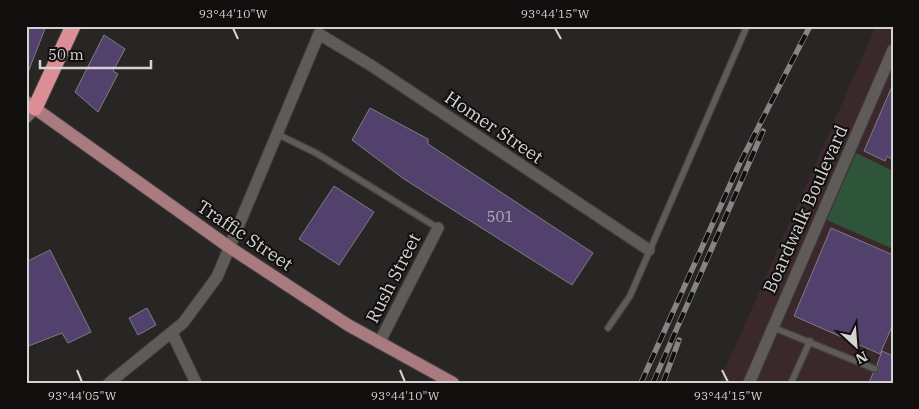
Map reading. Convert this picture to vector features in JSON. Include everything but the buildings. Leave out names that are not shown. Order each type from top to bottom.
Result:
[{"type":"highway","points":[[29,109],[72,26]]},
{"type":"main road","name":"Traffic Street","points":[[29,109],[348,325],[453,383]]},
{"type":"street","name":"Homer Street","points":[[320,30],[380,72],[649,250]]},
{"type":"street","points":[[109,383],[172,333],[206,294],[217,277],[320,30]]},
{"type":"street","name":"Boardwalk Boulevard","points":[[749,383],[893,50]]},
{"type":"street","name":"Rush Street","points":[[379,343],[438,228]]},
{"type":"street","points":[[172,333],[196,383]]},
{"type":"lane","points":[[608,328],[630,296],[747,26]]},
{"type":"lane","points":[[276,134],[316,153],[438,228]]},
{"type":"lane","points":[[772,327],[875,369]]},
{"type":"lane","points":[[791,383],[810,342]]},
{"type":"shaded area","points":[[876,26],[893,26],[893,383],[719,383]]},
{"type":"green space","points":[[856,153],[893,171],[893,249],[827,220]]},
{"type":"railway","points":[[641,383],[739,165],[810,26]]},
{"type":"railway","points":[[653,383],[763,131]]},
{"type":"railway","points":[[663,383],[679,340]]}]
